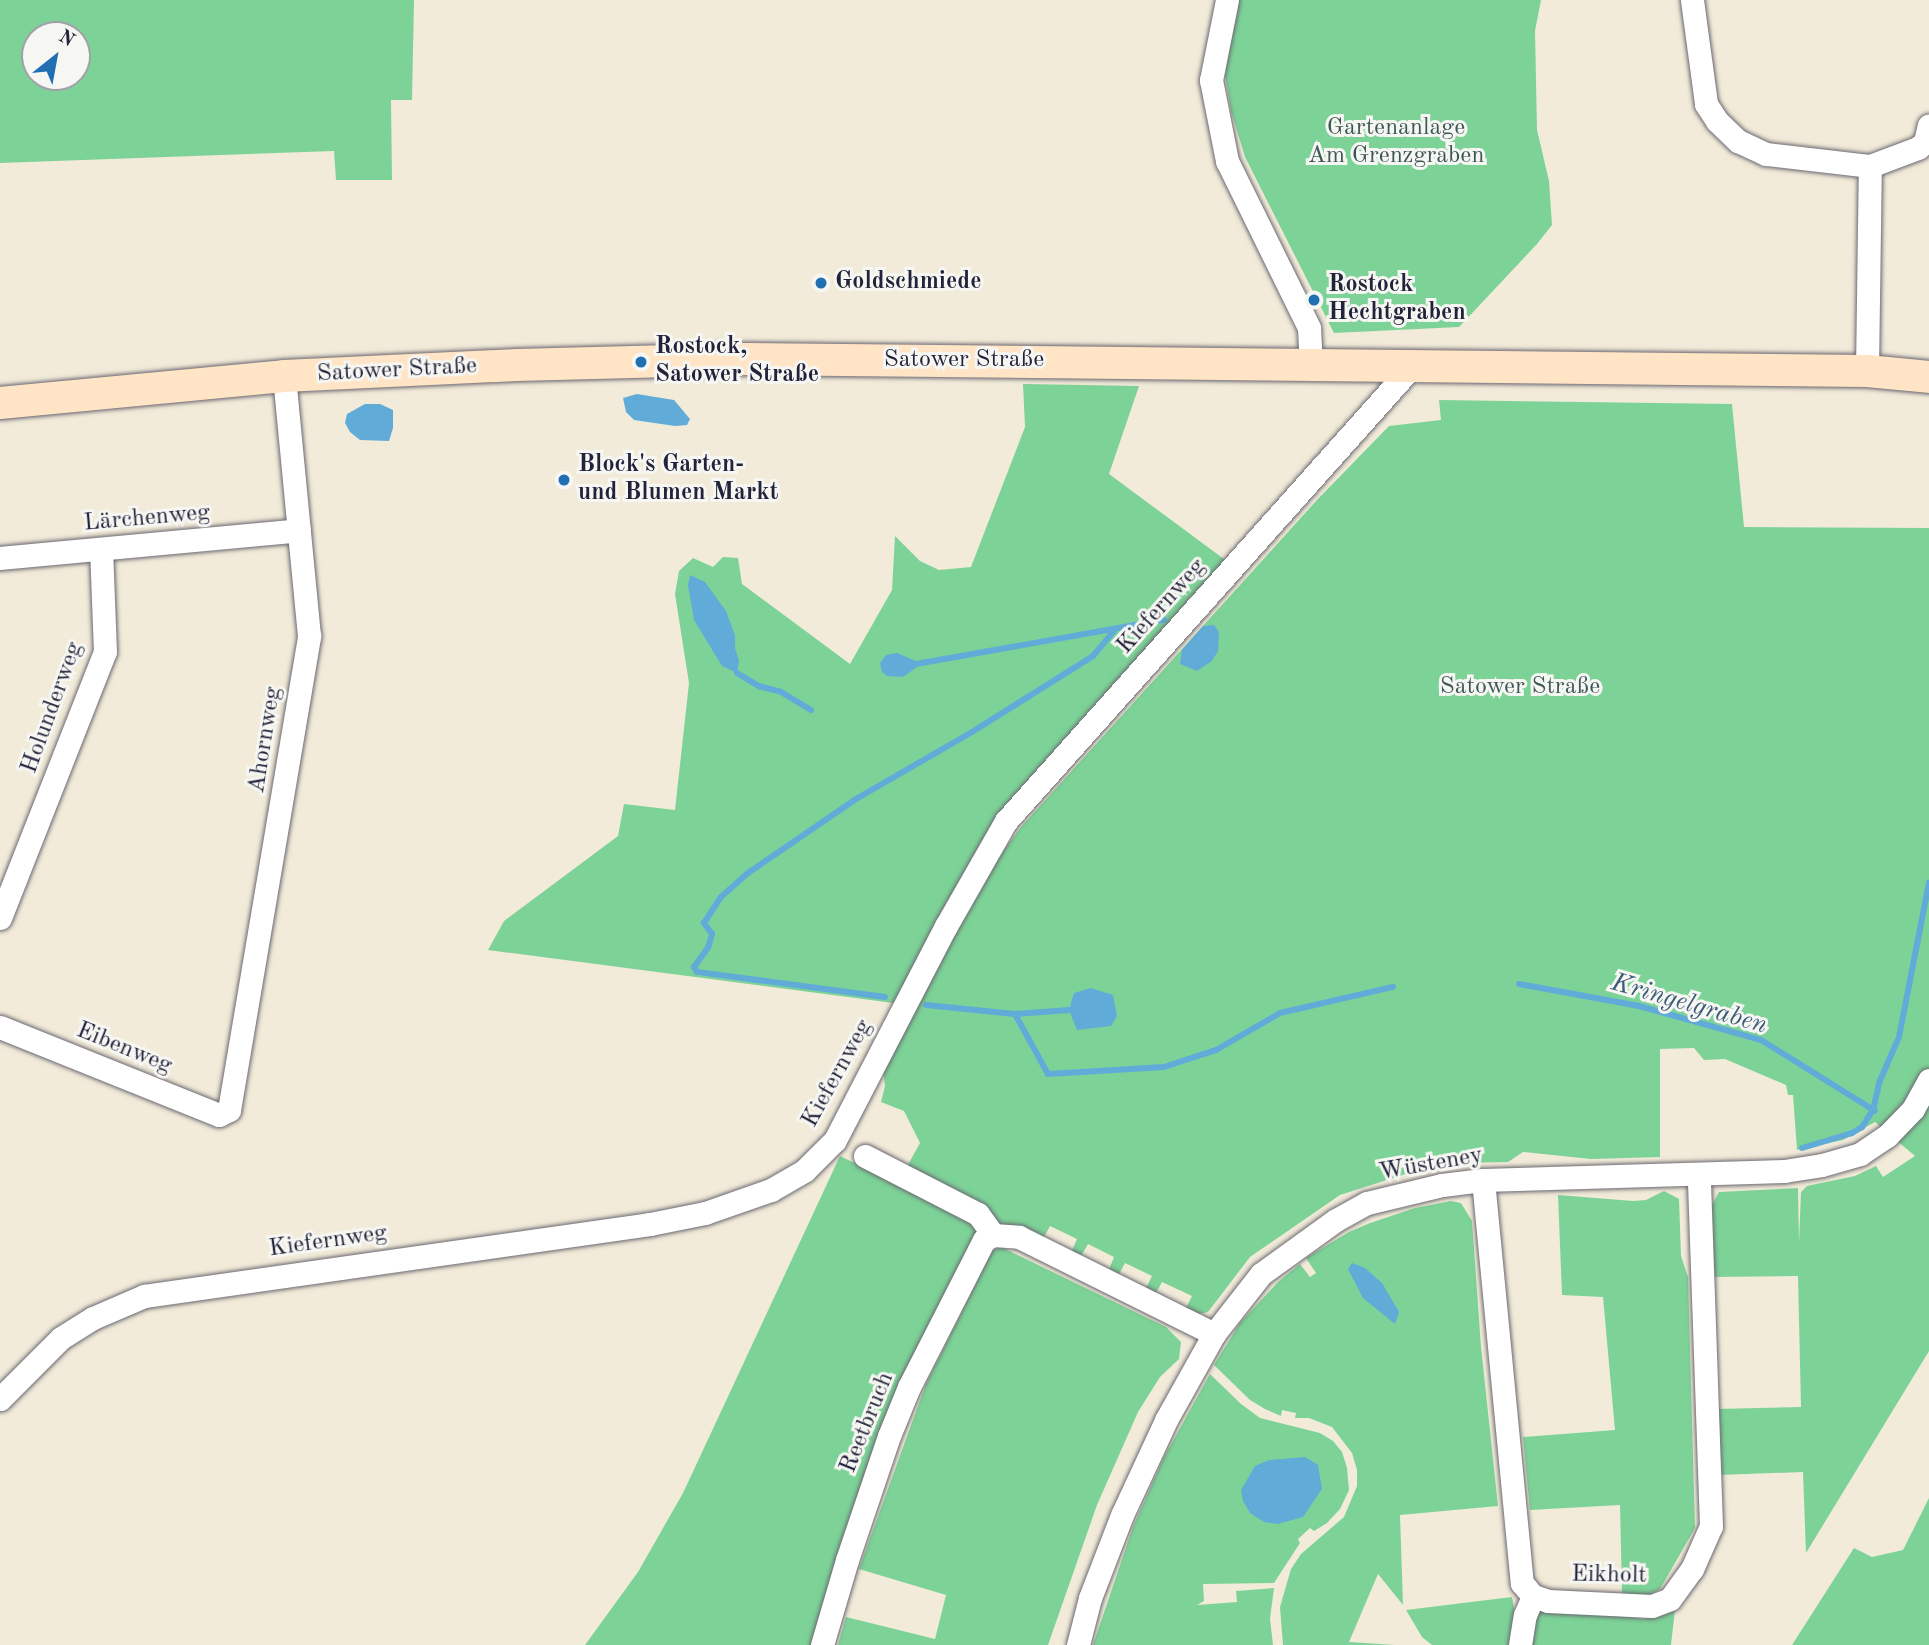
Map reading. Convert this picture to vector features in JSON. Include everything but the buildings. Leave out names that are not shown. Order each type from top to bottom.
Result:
[{"type":"main road","name":"Satower Straße","points":[[0,403],[284,376],[517,365],[747,359],[1414,364],[1867,371],[1929,377]]},
{"type":"street","points":[[1227,0],[1211,80],[1227,161],[1308,328],[1311,364]]},
{"type":"street","points":[[1692,0],[1706,104],[1717,121],[1738,141],[1766,154],[1870,166],[1919,148],[1925,142],[1929,125]]},
{"type":"street","points":[[1867,371],[1870,166]]},
{"type":"street","name":"Kiefernweg","points":[[0,1399],[61,1338],[93,1318],[144,1296],[650,1224],[705,1213],[771,1190],[805,1170],[835,1140],[946,926],[1006,821],[1414,364]]},
{"type":"street","name":"Ahornweg","points":[[229,1110],[309,636],[284,376]]},
{"type":"street","name":"Lärchenweg","points":[[0,558],[299,530]]},
{"type":"street","name":"Holunderweg","points":[[0,918],[105,652],[101,550]]},
{"type":"street","name":"Eibenweg","points":[[0,1027],[219,1115],[229,1110]]},
{"type":"street","name":"Wüsteney","points":[[1078,1645],[1090,1598],[1122,1515],[1166,1420],[1214,1334],[1261,1275],[1336,1220],[1367,1203],[1406,1191],[1483,1180],[1784,1171],[1822,1165],[1860,1154],[1881,1140],[1905,1118],[1929,1080]]},
{"type":"street","points":[[865,1156],[978,1214],[993,1235],[1019,1237],[1214,1334]]},
{"type":"street","name":"Eikholt","points":[[1533,1596],[1548,1601],[1652,1606],[1670,1599],[1704,1547],[1711,1526],[1699,1174]]},
{"type":"street","points":[[1483,1180],[1519,1562],[1522,1583],[1533,1596],[1525,1615],[1520,1645]]},
{"type":"street","name":"Reetbruch","points":[[822,1645],[858,1526],[909,1387],[984,1240],[993,1235]]},
{"type":"green space","points":[[0,0],[414,0],[412,100],[391,100],[392,180],[336,180],[334,151],[0,163]]},
{"type":"green space","name":"Gartenanlage Am Grenzgraben","points":[[1238,0],[1541,0],[1535,31],[1537,130],[1549,181],[1552,225],[1459,327],[1334,333],[1245,157],[1231,111],[1225,75]]},
{"type":"green space","points":[[1023,384],[1139,386],[1109,474],[1228,562],[1094,706],[901,1004],[488,950],[504,921],[618,836],[624,804],[675,810],[689,683],[675,594],[679,571],[693,558],[713,567],[723,557],[738,558],[742,584],[850,664],[892,590],[895,536],[920,561],[939,570],[971,567],[1025,427]]},
{"type":"green space","name":"Satower Straße","points":[[1439,400],[1732,404],[1744,527],[1929,528],[1929,1351],[1806,1553],[1803,1472],[1718,1475],[1716,1409],[1801,1407],[1798,1276],[1712,1277],[1709,1210],[1719,1192],[1798,1188],[1799,1243],[1801,1192],[1807,1186],[1855,1176],[1876,1166],[1883,1177],[1915,1156],[1875,1122],[1843,1140],[1797,1150],[1793,1095],[1788,1095],[1786,1085],[1725,1059],[1704,1060],[1694,1048],[1660,1049],[1660,1157],[1591,1159],[1523,1152],[1508,1162],[1457,1163],[1412,1172],[1340,1195],[1250,1257],[1208,1312],[1199,1314],[1185,1310],[1192,1296],[1162,1282],[1155,1295],[1145,1290],[1152,1276],[1125,1263],[1118,1276],[1108,1272],[1114,1257],[1088,1244],[1080,1258],[1071,1253],[1077,1239],[1050,1226],[1043,1239],[994,1223],[905,1170],[920,1143],[904,1111],[881,1102],[885,1086],[882,1063],[988,872],[1021,827],[1317,500],[1389,426],[1441,420]]},
{"type":"green space","points":[[840,1156],[970,1219],[979,1233],[814,1645],[585,1645],[638,1572],[683,1493]]},
{"type":"green space","points":[[1664,1191],[1679,1199],[1681,1256],[1688,1277],[1695,1528],[1660,1589],[1649,1595],[1640,1595],[1622,1593],[1620,1505],[1530,1510],[1523,1437],[1615,1430],[1603,1297],[1562,1295],[1558,1195],[1633,1201],[1646,1200]]},
{"type":"green space","points":[[1451,1201],[1461,1203],[1472,1221],[1481,1347],[1498,1506],[1400,1515],[1403,1605],[1378,1574],[1349,1642],[1395,1645],[1283,1645],[1280,1607],[1291,1569],[1301,1554],[1344,1517],[1357,1486],[1357,1470],[1352,1453],[1332,1427],[1309,1418],[1295,1418],[1296,1413],[1282,1410],[1281,1416],[1265,1409],[1250,1400],[1214,1365],[1240,1323],[1279,1281],[1300,1264],[1310,1277],[1316,1273],[1306,1258],[1349,1232],[1370,1223],[1415,1208]]},
{"type":"green space","points":[[1001,1247],[1166,1327],[1181,1342],[1179,1359],[1160,1377],[1138,1412],[1097,1505],[1048,1645],[838,1645],[846,1617],[935,1639],[946,1595],[859,1569],[926,1384],[992,1251]]},
{"type":"green space","points":[[1210,1374],[1260,1418],[1320,1433],[1333,1441],[1342,1452],[1349,1490],[1340,1509],[1327,1523],[1314,1531],[1310,1528],[1298,1539],[1300,1543],[1274,1583],[1203,1584],[1204,1601],[1197,1605],[1237,1602],[1236,1591],[1274,1588],[1270,1619],[1273,1645],[1093,1645],[1133,1527],[1164,1457]]},
{"type":"green space","points":[[1929,1498],[1929,1645],[1792,1645],[1854,1548],[1872,1557],[1903,1550]]},
{"type":"green space","points":[[1512,1597],[1516,1619],[1510,1645],[1432,1645],[1422,1637],[1406,1610]]},
{"type":"green space","points":[[1542,1609],[1644,1619],[1675,1610],[1671,1645],[1529,1645],[1534,1615]]},
{"type":"water","points":[[637,394],[674,400],[690,419],[687,425],[675,426],[634,420],[626,412],[623,398]]},
{"type":"water","points":[[365,404],[380,404],[393,410],[393,428],[389,441],[360,440],[350,432],[345,423],[347,414]]},
{"type":"water","points":[[690,575],[705,582],[726,611],[735,635],[739,661],[737,673],[722,666],[694,620],[688,585]]},
{"type":"water","points":[[1214,625],[1219,632],[1218,651],[1212,661],[1197,671],[1180,664],[1182,650],[1203,626]]},
{"type":"water","points":[[897,653],[916,661],[917,667],[903,677],[887,676],[882,672],[880,663],[886,655]]},
{"type":"water","points":[[1091,988],[1113,995],[1117,1016],[1111,1026],[1077,1030],[1069,1010],[1074,993]]},
{"type":"water","points":[[1352,1263],[1365,1268],[1382,1283],[1399,1312],[1395,1324],[1363,1298],[1348,1269]]},
{"type":"water","points":[[1305,1457],[1318,1465],[1322,1489],[1303,1517],[1278,1524],[1264,1522],[1250,1513],[1243,1501],[1241,1490],[1255,1466],[1269,1460]]},
{"type":"waterway","points":[[916,664],[1164,620]]},
{"type":"waterway","points":[[885,997],[697,972],[694,967],[708,948],[712,934],[704,923],[721,897],[748,873],[856,799],[972,732],[1093,656],[1116,629]]},
{"type":"waterway","points":[[737,673],[759,686],[781,692],[811,710]]},
{"type":"waterway","points":[[1802,1148],[1852,1133],[1862,1127],[1873,1110],[1879,1083],[1899,1037],[1929,883]]},
{"type":"waterway","name":"Kringelgraben","points":[[1519,984],[1639,1006],[1761,1040],[1875,1111]]},
{"type":"waterway","name":"Kringelgraben","points":[[926,1005],[1015,1014],[1048,1074],[1164,1067],[1216,1050],[1280,1013],[1393,987]]},
{"type":"waterway","points":[[1015,1014],[1069,1010]]},
{"type":"place","name":"Goldschmiede","points":[[821,283]]},
{"type":"place","name":"Rostock Hechtgraben","points":[[1314,300]]},
{"type":"place","name":"Rostock, Satower Straße","points":[[641,362]]},
{"type":"place","name":"Block's Garten- und Blumen Markt","points":[[564,480]]}]
